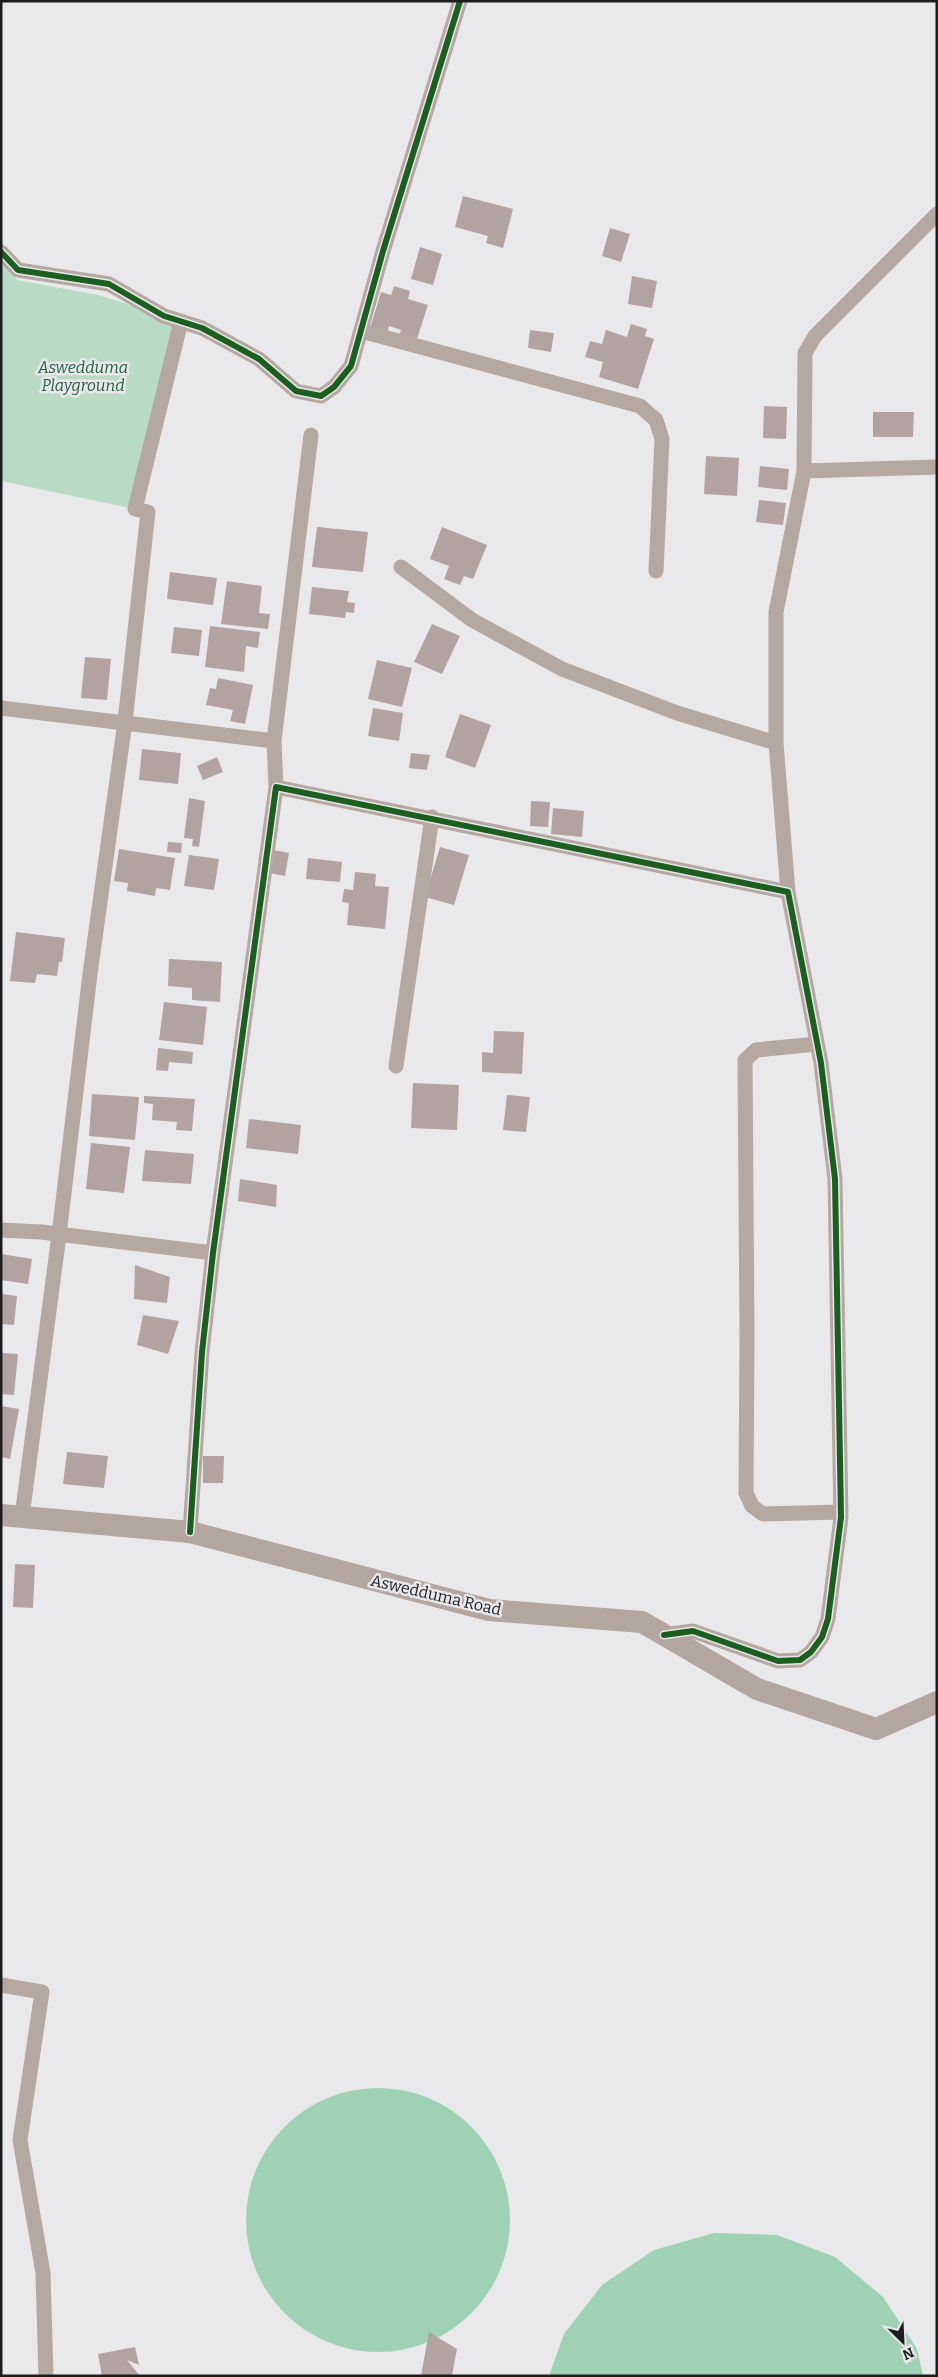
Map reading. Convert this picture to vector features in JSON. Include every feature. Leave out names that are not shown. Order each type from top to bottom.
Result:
[{"type":"street","points":[[1,252],[18,270],[109,284],[164,316],[202,328],[259,359],[296,391],[321,396],[334,387],[351,366],[456,3]]},
{"type":"street","points":[[664,1635],[693,1631],[778,1660],[800,1660],[811,1652],[822,1637],[828,1619],[836,1568],[841,1512],[835,1179],[817,1044],[788,892],[776,744],[776,612],[804,471],[805,353],[815,336],[937,214]]},
{"type":"street","points":[[23,1509],[60,1234],[89,984],[125,722],[148,512],[135,509],[181,321]]},
{"type":"street","points":[[361,331],[640,406],[656,420],[662,439],[656,571]]},
{"type":"street","points":[[190,1532],[202,1352],[213,1253],[276,787],[274,741],[311,435]]},
{"type":"street","points":[[804,471],[937,467]]},
{"type":"street","points":[[401,567],[472,620],[562,669],[677,713],[776,744]]},
{"type":"street","points":[[1,708],[274,741]]},
{"type":"street","points":[[276,787],[432,817],[788,892]]},
{"type":"street","points":[[396,1066],[432,817]]},
{"type":"street","points":[[817,1044],[756,1050],[745,1060],[746,1493],[752,1506],[764,1514],[841,1512]]},
{"type":"street","points":[[1,1230],[60,1234],[213,1253]]},
{"type":"street","name":"Aswedduma Road","points":[[1,1515],[190,1532],[489,1610],[642,1622],[757,1689],[876,1729],[937,1702]]},
{"type":"street","points":[[1,1985],[42,1992],[20,2140],[43,2273],[46,2376]]},
{"type":"green space","name":"Aswedduma Playground","points":[[1,259],[17,280],[98,295],[181,321],[135,509],[1,481]]},
{"type":"green space","points":[[378,2088],[404,2091],[428,2098],[462,2118],[480,2136],[500,2170],[507,2194],[510,2220],[507,2246],[500,2270],[480,2304],[462,2322],[428,2342],[404,2349],[378,2352],[352,2349],[328,2342],[294,2322],[276,2304],[256,2270],[249,2246],[246,2220],[249,2194],[256,2170],[276,2136],[294,2118],[328,2098],[352,2091]]},
{"type":"green space","points":[[714,2233],[777,2235],[835,2257],[883,2297],[917,2349],[923,2376],[549,2376],[564,2334],[602,2285],[654,2250]]},
{"type":"building","points":[[463,196],[513,209],[503,248],[486,243],[488,236],[455,227]]},
{"type":"building","points":[[610,228],[630,234],[621,262],[602,256]]},
{"type":"building","points":[[420,247],[442,254],[433,285],[411,279]]},
{"type":"building","points":[[632,276],[657,281],[652,308],[628,304]]},
{"type":"building","points":[[394,286],[410,291],[408,299],[428,305],[416,342],[399,336],[401,330],[389,326],[387,334],[370,328],[381,292],[391,295]]},
{"type":"building","points":[[631,324],[647,329],[645,336],[654,339],[638,389],[599,377],[603,362],[585,357],[590,341],[602,344],[606,330],[627,337]]},
{"type":"building","points":[[530,330],[554,333],[551,352],[528,348]]},
{"type":"building","points":[[764,406],[787,407],[786,439],[763,438]]},
{"type":"building","points":[[873,412],[914,412],[913,437],[873,437]]},
{"type":"building","points":[[706,456],[739,458],[737,496],[704,494]]},
{"type":"building","points":[[760,466],[789,469],[787,490],[758,487]]},
{"type":"building","points":[[759,500],[786,503],[783,525],[756,522]]},
{"type":"building","points":[[317,527],[368,532],[363,572],[312,567]]},
{"type":"building","points":[[442,527],[487,545],[473,579],[464,576],[460,585],[444,579],[449,566],[430,559]]},
{"type":"building","points":[[170,572],[217,578],[213,605],[167,599]]},
{"type":"building","points":[[227,581],[262,586],[259,613],[270,614],[268,629],[221,624]]},
{"type":"building","points":[[312,587],[349,591],[347,602],[355,603],[354,613],[346,612],[345,618],[309,614]]},
{"type":"building","points":[[432,624],[460,636],[442,674],[414,662]]},
{"type":"building","points":[[210,626],[260,632],[258,648],[246,646],[244,672],[205,667]]},
{"type":"building","points":[[174,627],[202,630],[199,656],[171,653]]},
{"type":"building","points":[[85,657],[111,659],[107,700],[81,698]]},
{"type":"building","points":[[377,660],[412,668],[402,707],[368,699]]},
{"type":"building","points":[[218,678],[253,685],[245,724],[230,721],[233,710],[206,705],[210,688],[216,689]]},
{"type":"building","points":[[373,708],[403,713],[399,741],[368,736]]},
{"type":"building","points":[[460,714],[491,725],[475,768],[445,757]]},
{"type":"building","points":[[142,749],[181,753],[178,784],[139,780]]},
{"type":"building","points":[[411,753],[430,755],[427,770],[409,768]]},
{"type":"building","points":[[217,757],[223,772],[203,780],[197,766]]},
{"type":"building","points":[[189,798],[205,801],[199,847],[192,846],[193,839],[184,838]]},
{"type":"building","points":[[531,801],[550,802],[548,827],[530,826]]},
{"type":"building","points":[[553,808],[584,811],[582,837],[551,834]]},
{"type":"building","points":[[168,842],[182,843],[181,853],[167,852]]},
{"type":"building","points":[[440,847],[469,855],[454,905],[425,897]]},
{"type":"building","points":[[119,849],[175,858],[170,890],[156,888],[155,896],[127,891],[128,883],[114,881]]},
{"type":"building","points":[[273,850],[289,853],[285,876],[269,873]]},
{"type":"building","points":[[189,855],[219,859],[214,890],[184,886]]},
{"type":"building","points":[[308,858],[342,862],[340,882],[306,879]]},
{"type":"building","points":[[355,872],[376,874],[375,886],[389,887],[385,929],[347,925],[349,903],[342,902],[344,889],[353,890]]},
{"type":"building","points":[[16,932],[65,938],[62,962],[59,962],[57,976],[37,974],[35,983],[10,981]]},
{"type":"building","points":[[169,959],[222,962],[220,1002],[192,1000],[192,988],[168,986]]},
{"type":"building","points":[[164,1002],[207,1007],[203,1045],[159,1040]]},
{"type":"building","points":[[494,1031],[524,1032],[522,1074],[482,1072],[482,1052],[493,1053]]},
{"type":"building","points":[[158,1048],[193,1052],[192,1064],[169,1062],[168,1071],[156,1070]]},
{"type":"building","points":[[413,1083],[459,1085],[457,1130],[411,1128]]},
{"type":"building","points":[[92,1094],[139,1097],[135,1140],[89,1136]]},
{"type":"building","points":[[507,1095],[530,1097],[526,1132],[503,1130]]},
{"type":"building","points":[[144,1096],[195,1099],[192,1131],[176,1130],[177,1122],[152,1120],[153,1104],[144,1103]]},
{"type":"building","points":[[249,1119],[301,1125],[298,1154],[246,1148]]},
{"type":"building","points":[[91,1143],[130,1147],[124,1193],[86,1189]]},
{"type":"building","points":[[145,1150],[194,1154],[191,1184],[142,1181]]},
{"type":"building","points":[[240,1179],[277,1185],[276,1207],[238,1201]]},
{"type":"building","points":[[1,1254],[32,1259],[28,1284],[1,1280]]},
{"type":"building","points":[[135,1265],[170,1277],[167,1303],[134,1299]]},
{"type":"building","points":[[1,1294],[17,1296],[14,1325],[1,1324]]},
{"type":"building","points":[[143,1315],[179,1321],[168,1354],[137,1345]]},
{"type":"building","points":[[1,1353],[18,1354],[14,1395],[1,1394]]},
{"type":"building","points":[[1,1406],[19,1409],[10,1459],[1,1457]]},
{"type":"building","points":[[67,1452],[108,1456],[104,1488],[63,1484]]},
{"type":"building","points":[[203,1456],[224,1456],[223,1483],[203,1483]]},
{"type":"building","points":[[15,1564],[35,1565],[33,1608],[13,1607]]},
{"type":"building","points":[[429,2332],[457,2349],[452,2376],[421,2376]]},
{"type":"building","points":[[135,2347],[139,2365],[127,2360],[140,2376],[102,2376],[98,2354]]},
{"type":"cycle path","points":[[1,252],[18,270],[109,284],[164,316],[202,328],[259,359],[296,391],[321,396],[334,387],[351,366],[383,251],[460,1]]},
{"type":"cycle path","points":[[190,1532],[202,1352],[213,1253],[276,787],[788,892],[821,1063],[835,1179],[841,1517],[828,1619],[822,1637],[811,1652],[800,1660],[778,1661],[693,1631],[664,1635]]}]
